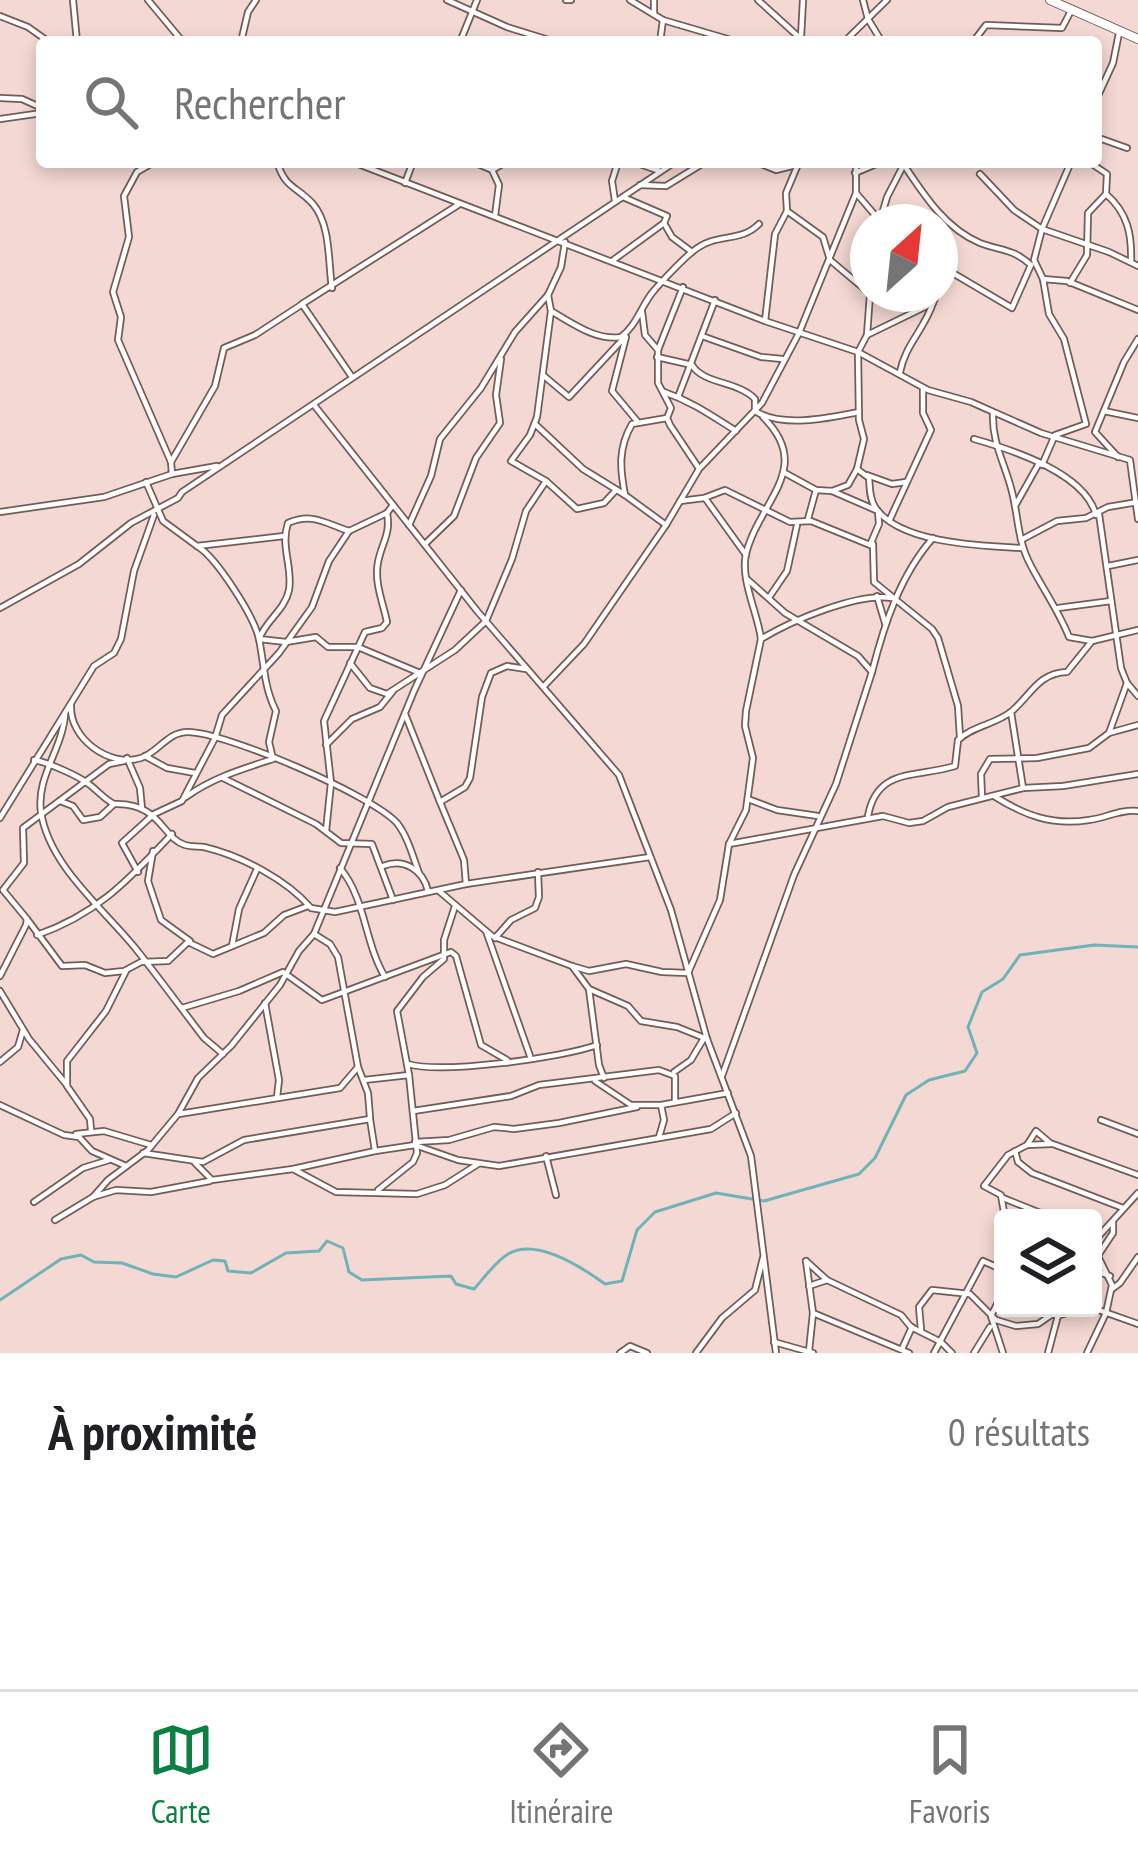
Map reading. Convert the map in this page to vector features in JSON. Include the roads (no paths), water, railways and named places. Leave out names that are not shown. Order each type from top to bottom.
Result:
[{"type":"street","points":[[73,0],[76,36]]},
{"type":"street","points":[[148,0],[178,36]]},
{"type":"street","points":[[242,36],[256,0]]},
{"type":"street","points":[[447,0],[538,36]]},
{"type":"street","points":[[462,36],[476,0]]},
{"type":"street","points":[[631,0],[663,20],[717,36]]},
{"type":"street","points":[[654,0],[654,13]]},
{"type":"street","points":[[758,0],[797,36]]},
{"type":"street","points":[[801,36],[803,0]]},
{"type":"street","points":[[863,0],[878,36]]},
{"type":"street","points":[[850,36],[887,0]]},
{"type":"street","points":[[1049,0],[1138,39]]},
{"type":"street","points":[[978,36],[986,25],[1062,28],[1072,9]]},
{"type":"street","points":[[0,16],[41,36]]},
{"type":"street","points":[[661,36],[663,20]]},
{"type":"street","points":[[1102,87],[1120,31]]},
{"type":"street","points":[[0,98],[22,99],[36,107]]},
{"type":"street","points":[[0,119],[36,111]]},
{"type":"street","points":[[1102,138],[1127,148]]},
{"type":"street","points":[[144,168],[124,196],[130,232],[113,292],[121,317],[118,340],[172,474]]},
{"type":"street","points":[[279,168],[286,184],[318,213],[326,233],[332,288]]},
{"type":"street","points":[[367,168],[858,352],[923,388],[1134,461],[1138,519]]},
{"type":"street","points":[[405,183],[411,168]]},
{"type":"street","points":[[487,168],[499,185],[495,216]]},
{"type":"street","points":[[492,170],[496,168]]},
{"type":"street","points":[[615,201],[612,181],[616,168]]},
{"type":"street","points":[[650,168],[660,172]]},
{"type":"street","points":[[0,608],[79,564],[131,523],[156,511],[666,168]]},
{"type":"street","points":[[640,185],[666,185],[695,168]]},
{"type":"street","points":[[766,321],[772,244],[787,211],[786,193],[796,168]]},
{"type":"street","points":[[544,686],[584,644],[699,469],[755,411],[799,333],[830,260],[856,194],[855,168]]},
{"type":"street","points":[[855,172],[865,168]]},
{"type":"street","points":[[885,204],[900,168]]},
{"type":"street","points":[[905,168],[944,219],[977,242],[1011,250],[1032,263],[1043,279],[1049,314],[1064,339],[1086,424],[1118,457]]},
{"type":"street","points":[[958,276],[1012,308],[1068,168]]},
{"type":"street","points":[[1070,283],[1083,265],[1088,213],[1106,194],[1107,174],[1098,168]]},
{"type":"street","points":[[980,174],[1014,210],[1042,229],[1135,265],[1133,240],[1120,208],[1106,194]]},
{"type":"street","points":[[856,194],[865,204]]},
{"type":"street","points":[[612,260],[667,216],[622,196]]},
{"type":"street","points":[[171,462],[217,383],[224,348],[332,288],[458,205]]},
{"type":"street","points":[[787,211],[823,237],[830,260],[850,277]]},
{"type":"street","points":[[664,223],[692,252]]},
{"type":"street","points":[[543,376],[569,397],[626,334],[654,291],[692,252],[716,237],[747,234],[759,224]]},
{"type":"street","points":[[409,525],[431,476],[440,440],[459,419],[515,332],[548,295],[557,280],[565,242]]},
{"type":"street","points":[[1043,279],[1070,283],[1138,310]]},
{"type":"street","points":[[683,287],[657,353],[658,383],[671,408],[668,418],[699,469]]},
{"type":"street","points":[[548,295],[551,310],[535,424],[511,460],[546,481],[577,509],[604,502],[616,490]]},
{"type":"street","points":[[678,397],[715,300]]},
{"type":"street","points":[[302,304],[352,377]]},
{"type":"street","points":[[551,310],[596,335],[612,339],[626,334]]},
{"type":"street","points":[[641,312],[644,332],[657,353],[753,395],[755,411],[781,439],[786,455],[785,473],[746,555],[761,640],[746,711],[753,758],[748,799],[729,844],[722,892],[688,973]]},
{"type":"street","points":[[832,491],[848,485],[864,439],[858,352],[867,335],[868,312]]},
{"type":"street","points":[[867,335],[914,312]]},
{"type":"street","points":[[899,375],[904,351],[930,312]]},
{"type":"street","points":[[626,334],[612,392],[637,421]]},
{"type":"street","points":[[702,336],[761,357],[784,359]]},
{"type":"street","points":[[1095,432],[1138,339]]},
{"type":"street","points":[[424,544],[454,515],[476,458],[500,423],[496,394],[502,355]]},
{"type":"street","points":[[890,519],[931,430],[924,417],[923,388]]},
{"type":"street","points":[[664,392],[707,409],[718,423],[737,432]]},
{"type":"street","points":[[314,405],[486,621],[610,760],[651,857],[706,1038],[751,1156],[773,1349],[811,1352],[813,1313],[806,1261],[827,1280],[901,1315],[952,1353]]},
{"type":"street","points":[[1104,411],[1138,418]]},
{"type":"street","points":[[763,417],[820,420],[859,412]]},
{"type":"street","points":[[993,414],[995,446],[1023,548],[1069,637],[1091,640],[1138,630]]},
{"type":"street","points":[[637,421],[668,418]]},
{"type":"street","points":[[625,495],[622,443],[637,421]]},
{"type":"street","points":[[535,424],[574,461],[666,525]]},
{"type":"street","points":[[1015,506],[1054,437],[1086,424]]},
{"type":"street","points":[[974,439],[1074,482],[1092,502],[1108,566],[1126,683],[1108,733]]},
{"type":"street","points":[[0,512],[104,497],[172,474],[220,466]]},
{"type":"street","points":[[857,469],[892,484],[906,482]]},
{"type":"street","points":[[785,473],[933,538],[969,548],[1023,548]]},
{"type":"street","points":[[867,475],[880,524],[873,543],[871,577],[938,638],[958,706],[960,737],[955,766],[884,782],[872,799],[868,818]]},
{"type":"street","points":[[350,663],[370,688],[386,694],[455,650],[486,621],[526,511],[546,481]]},
{"type":"street","points":[[146,482],[163,521],[210,556],[246,610],[259,639],[262,668],[276,711],[269,742],[273,759]]},
{"type":"street","points":[[680,501],[725,490],[797,523],[873,543]]},
{"type":"street","points":[[807,522],[816,490]]},
{"type":"street","points":[[705,498],[746,555]]},
{"type":"street","points":[[1021,539],[1057,521],[1136,503]]},
{"type":"street","points":[[182,801],[222,715],[312,607],[329,561],[349,531],[393,506]]},
{"type":"street","points":[[0,818],[94,666],[114,653],[134,571],[156,511]]},
{"type":"street","points":[[326,831],[331,783],[323,721],[365,632],[387,622],[377,580],[390,533],[387,513]]},
{"type":"street","points":[[259,639],[267,621],[281,610],[290,588],[284,536],[288,523],[308,517],[327,519],[349,531]]},
{"type":"street","points":[[770,596],[787,571],[797,523]]},
{"type":"street","points":[[196,546],[284,536]]},
{"type":"street","points":[[722,1076],[813,828],[836,784],[884,623],[916,558],[933,538]]},
{"type":"street","points":[[1108,566],[1138,560]]},
{"type":"street","points":[[748,580],[785,613],[858,656],[872,672]]},
{"type":"street","points":[[55,1220],[93,1197],[151,1145],[178,1114],[198,1078],[265,1003],[314,934],[422,672],[461,590]]},
{"type":"street","points":[[761,640],[797,619],[877,596],[894,600]]},
{"type":"street","points":[[877,596],[884,623]]},
{"type":"street","points":[[1058,608],[1113,601]]},
{"type":"street","points":[[259,639],[286,642],[314,637],[337,649],[358,647],[422,672]]},
{"type":"street","points":[[960,737],[1010,712],[1032,686],[1073,668],[1091,640]]},
{"type":"street","points":[[440,802],[465,787],[470,778],[482,697],[491,674],[507,666],[528,669]]},
{"type":"street","points":[[1126,683],[1138,696]]},
{"type":"street","points":[[326,745],[352,719],[380,707],[393,691]]},
{"type":"street","points":[[70,705],[72,721],[83,739],[100,752],[127,759]]},
{"type":"street","points":[[1010,712],[1023,788]]},
{"type":"street","points":[[405,713],[464,860],[466,884]]},
{"type":"street","points":[[65,715],[62,736],[42,779],[41,812],[53,846],[204,1038],[223,1054]]},
{"type":"street","points":[[982,800],[980,781],[985,765],[996,756],[1037,758],[1089,748],[1108,733],[1138,725]]},
{"type":"street","points":[[192,942],[177,949],[168,961],[144,962],[126,970],[105,973],[81,964],[62,966],[2,891],[24,863],[23,829],[41,812],[109,764],[146,756],[180,733],[215,738],[273,759],[368,803],[398,824],[429,893]]},
{"type":"street","points":[[146,756],[167,768],[195,773]]},
{"type":"street","points":[[127,759],[140,788],[142,811]]},
{"type":"street","points":[[138,872],[121,845],[154,814],[182,801],[206,782],[273,759]]},
{"type":"street","points":[[34,760],[52,763],[114,805],[154,814],[186,846],[210,848],[257,869],[323,912],[466,884],[651,857]]},
{"type":"street","points":[[729,844],[868,818],[923,820],[940,810],[1023,788],[1138,774]]},
{"type":"street","points":[[223,778],[349,846],[372,844],[393,900]]},
{"type":"street","points":[[994,796],[1018,812],[1057,822],[1138,811]]},
{"type":"street","points":[[748,799],[777,810],[818,816]]},
{"type":"street","points":[[60,801],[73,806],[83,820],[100,817],[114,805]]},
{"type":"street","points":[[37,934],[64,926],[97,906],[138,872],[172,834]]},
{"type":"street","points":[[153,851],[148,881],[161,920],[210,954],[264,934],[284,915],[308,906]]},
{"type":"street","points":[[383,866],[397,862],[419,873]]},
{"type":"street","points":[[340,868],[361,905],[370,946],[385,977]]},
{"type":"street","points":[[232,946],[239,909],[257,869]]},
{"type":"street","points":[[495,938],[511,920],[535,908],[538,872]]},
{"type":"street","points":[[439,891],[495,938],[572,966],[589,970],[626,964],[688,973]]},
{"type":"street","points":[[376,1192],[413,1162],[418,1149],[397,1011],[444,959],[444,940],[455,902]]},
{"type":"street","points":[[0,976],[27,919]]},
{"type":"street","points":[[485,931],[531,1057]]},
{"type":"street","points":[[314,934],[335,950],[364,1080],[374,1151]]},
{"type":"street","points":[[182,1008],[239,992],[282,972],[322,1000],[451,952],[481,1046],[507,1060]]},
{"type":"street","points":[[572,966],[589,989],[604,1078]]},
{"type":"street","points":[[67,1086],[68,1057],[106,1010],[126,970]]},
{"type":"street","points":[[589,989],[628,1006],[646,1023],[706,1038]]},
{"type":"street","points":[[0,991],[23,1030],[90,1119],[91,1130]]},
{"type":"street","points":[[265,1003],[279,1080],[277,1098]]},
{"type":"street","points":[[0,1062],[18,1046],[23,1030]]},
{"type":"street","points":[[413,1111],[511,1096],[539,1085],[659,1070],[672,1073],[692,1060],[706,1038]]},
{"type":"street","points":[[408,1064],[434,1070],[569,1054],[597,1045]]},
{"type":"street","points":[[178,1114],[340,1088],[358,1067]]},
{"type":"street","points":[[672,1073],[674,1102]]},
{"type":"street","points":[[364,1080],[409,1075]]},
{"type":"street","points":[[590,1079],[637,1107]]},
{"type":"street","points":[[93,1197],[116,1190],[151,1192],[293,1169],[494,1127],[559,1123],[728,1093]]},
{"type":"street","points":[[659,1137],[664,1120],[661,1105]]},
{"type":"street","points":[[1,1107],[79,1137],[88,1149],[126,1166]]},
{"type":"street","points":[[415,1144],[500,1166],[711,1129],[736,1113]]},
{"type":"street","points":[[195,1163],[214,1159],[244,1140],[370,1119]]},
{"type":"street","points":[[1101,1120],[1138,1134]]},
{"type":"street","points":[[70,1136],[91,1130],[151,1145]]},
{"type":"street","points":[[1027,1145],[1036,1131],[1050,1143],[1138,1175]]},
{"type":"street","points":[[1030,1209],[984,1186],[1015,1151],[1027,1145],[1060,1143]]},
{"type":"street","points":[[1015,1151],[1018,1162],[1032,1174],[1123,1208]]},
{"type":"street","points":[[142,1154],[170,1155],[195,1163],[214,1180]]},
{"type":"street","points":[[546,1156],[556,1196]]},
{"type":"street","points":[[34,1202],[83,1168],[110,1160]]},
{"type":"street","points":[[293,1169],[335,1192],[417,1194],[478,1164]]},
{"type":"street","points":[[1102,1233],[1138,1193]]},
{"type":"street","points":[[1003,1198],[1004,1209]]},
{"type":"street","points":[[697,1353],[722,1318],[755,1290],[764,1256]]},
{"type":"street","points":[[1112,1289],[1138,1257]]},
{"type":"street","points":[[934,1353],[983,1261],[994,1266]]},
{"type":"street","points":[[1087,1353],[1112,1289],[1102,1263]]},
{"type":"street","points":[[1102,1273],[1110,1276]]},
{"type":"street","points":[[809,1286],[827,1280]]},
{"type":"street","points":[[899,1350],[916,1328],[918,1312],[930,1290],[952,1290],[977,1299],[992,1320],[1003,1353]]},
{"type":"street","points":[[1102,1311],[1138,1324]]},
{"type":"street","points":[[813,1313],[909,1353]]},
{"type":"street","points":[[974,1353],[994,1315]]},
{"type":"street","points":[[992,1320],[1036,1324],[1048,1317]]},
{"type":"street","points":[[1048,1353],[1057,1317]]},
{"type":"street","points":[[620,1353],[630,1346],[647,1353]]},
{"type":"waterway","points":[[0,1300],[61,1259],[81,1255],[94,1262],[122,1263],[176,1277],[213,1260],[225,1261],[228,1271],[251,1273],[286,1253],[319,1251],[327,1241],[343,1248],[349,1272],[362,1280],[451,1276],[456,1284],[474,1289],[508,1254],[532,1249],[559,1257],[605,1284],[622,1281],[637,1230],[655,1212],[716,1193],[764,1201],[859,1174],[875,1158],[906,1095],[929,1080],[965,1071],[977,1053],[968,1027],[982,992],[1003,979],[1020,955],[1094,945],[1138,947]]}]
